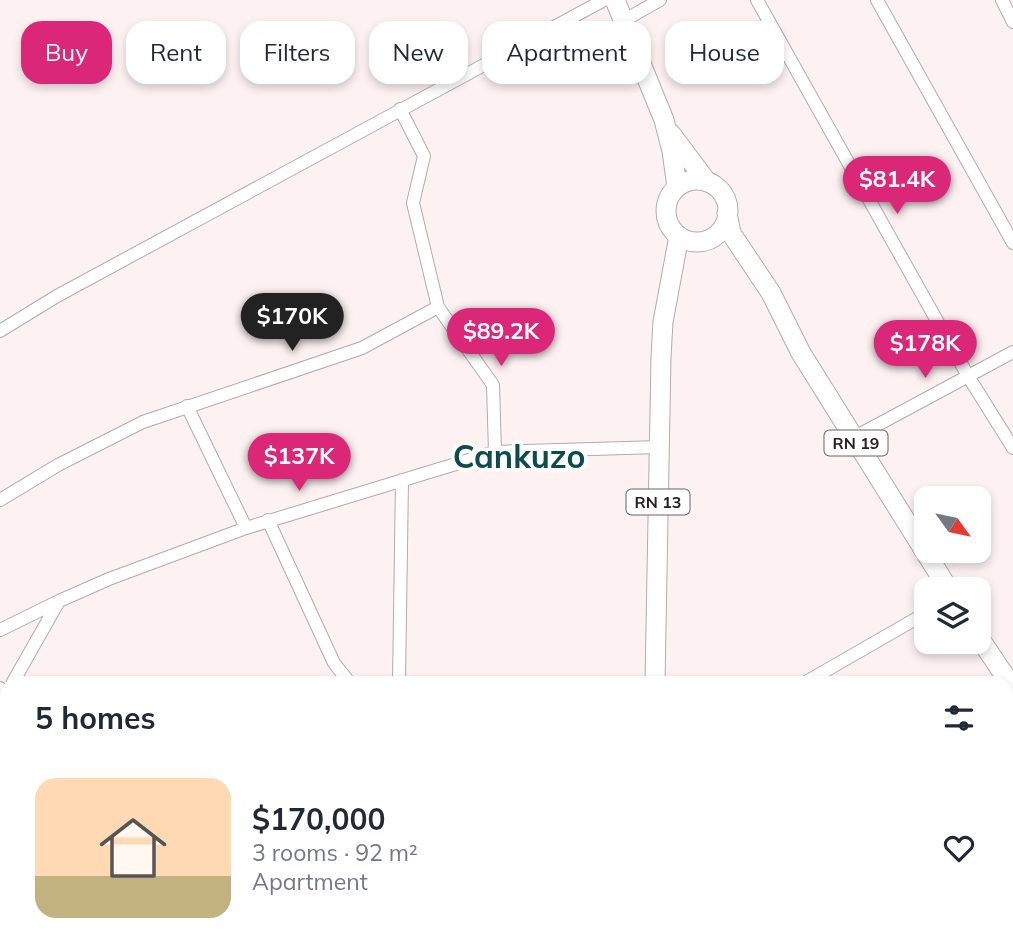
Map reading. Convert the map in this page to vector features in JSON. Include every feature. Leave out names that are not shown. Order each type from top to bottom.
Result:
[{"type":"main road","points":[[615,0],[664,121],[673,151],[677,187]]},
{"type":"main road","points":[[664,121],[674,139],[708,181],[725,197],[727,213]]},
{"type":"main road","points":[[708,181],[692,180],[677,187],[668,200],[666,216],[673,230],[686,240],[709,238]]},
{"type":"main road","name":"RN 13","points":[[663,322],[679,275],[709,238],[722,228],[727,213]]},
{"type":"main road","name":"RN 19","points":[[727,213],[731,233],[771,293],[801,353],[941,577]]},
{"type":"main road","name":"RN 13","points":[[655,676],[663,322],[679,236]]},
{"type":"main road","name":"RN 19","points":[[709,238],[771,293]]},
{"type":"main road","points":[[990,654],[1005,676]]},
{"type":"street","points":[[0,331],[69,290],[604,0]]},
{"type":"street","points":[[623,20],[660,0]]},
{"type":"street","points":[[757,0],[968,376],[1013,448]]},
{"type":"street","points":[[877,0],[1013,243]]},
{"type":"street","points":[[1002,0],[1013,22]]},
{"type":"street","points":[[400,109],[424,156],[413,203],[438,307],[493,385],[495,452]]},
{"type":"street","points":[[0,500],[100,442],[143,422],[362,348],[438,307]]},
{"type":"street","points":[[853,438],[1013,352]]},
{"type":"street","points":[[187,406],[246,528]]},
{"type":"street","points":[[0,630],[59,601],[268,520],[495,452],[659,447]]},
{"type":"street","points":[[399,676],[402,480]]},
{"type":"street","points":[[268,520],[334,663],[344,676]]},
{"type":"street","points":[[16,676],[59,601]]},
{"type":"street","points":[[816,676],[914,620]]},
{"type":"district","name":"Cankuzo","points":[[519,456]]}]
